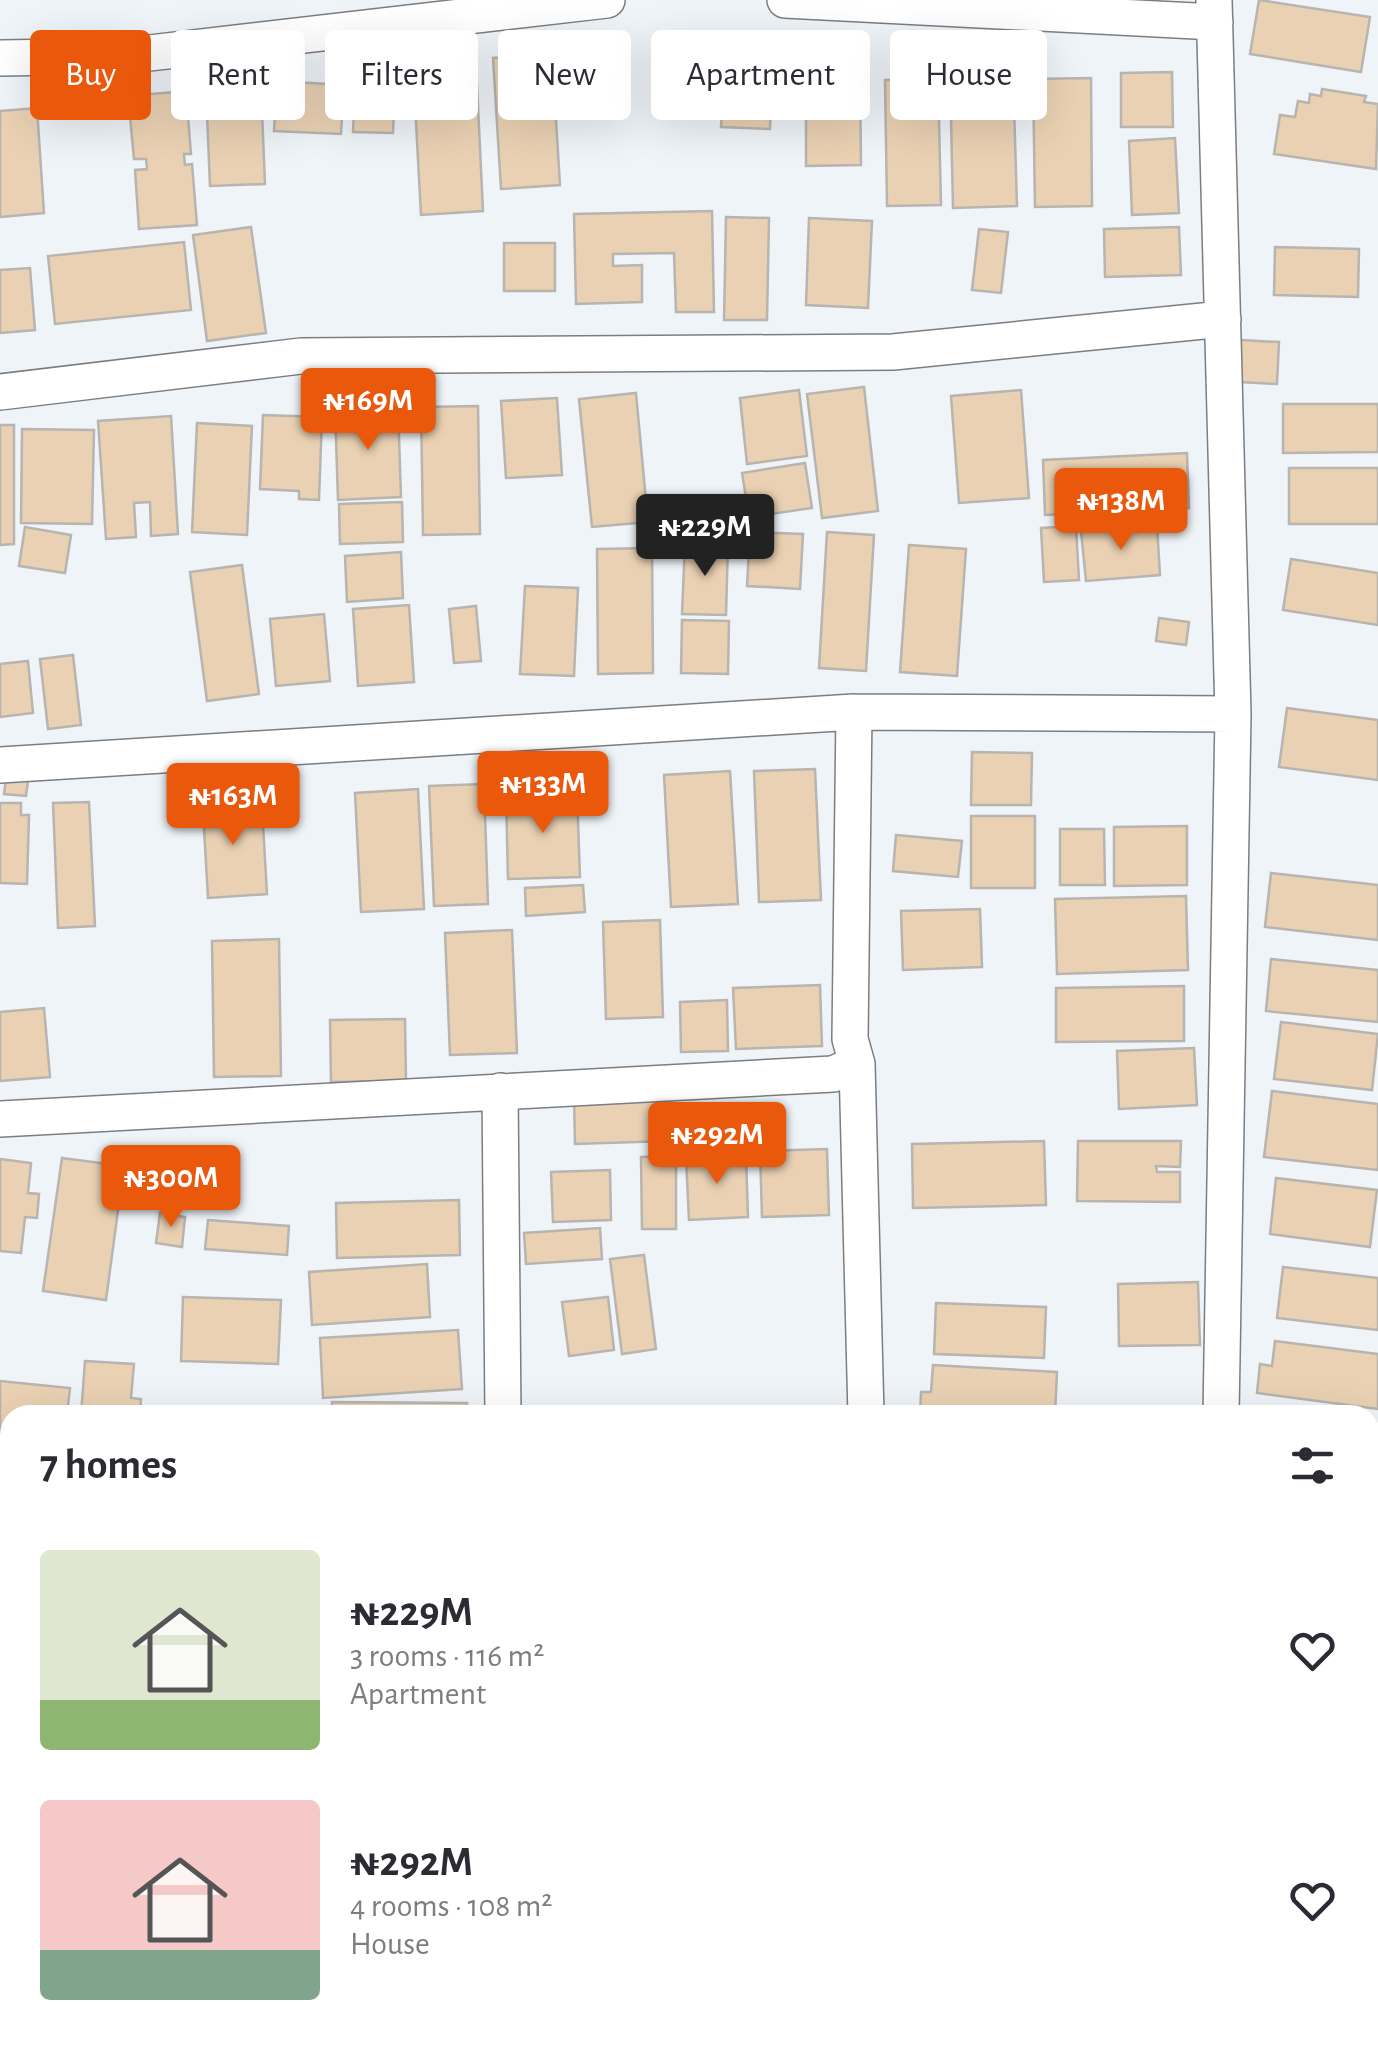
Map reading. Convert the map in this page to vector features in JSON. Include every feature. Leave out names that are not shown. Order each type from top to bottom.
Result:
[{"type":"street","points":[[0,58],[124,56],[607,0]]},
{"type":"street","points":[[786,0],[1214,11],[1233,714],[1221,1405]]},
{"type":"street","points":[[0,392],[301,356],[893,352],[1223,319]]},
{"type":"street","points":[[0,765],[854,712],[1233,714]]},
{"type":"street","points":[[854,712],[850,1039],[858,1064],[866,1405]]},
{"type":"street","points":[[0,1119],[833,1074],[858,1064]]},
{"type":"street","points":[[500,1091],[503,1405]]},
{"type":"building","points":[[1259,0],[1370,17],[1361,72],[1250,54]]},
{"type":"building","points":[[493,58],[498,58],[498,120],[556,120],[560,185],[501,189]]},
{"type":"building","points":[[1172,72],[1173,127],[1121,127],[1121,73]]},
{"type":"building","points":[[1091,78],[1092,206],[1035,207],[1034,120],[1047,120],[1047,79]]},
{"type":"building","points":[[885,80],[890,80],[890,120],[939,120],[941,205],[887,206]]},
{"type":"building","points":[[305,83],[325,84],[325,120],[342,120],[341,134],[274,131],[275,120],[305,120]]},
{"type":"building","points":[[1322,89],[1366,96],[1364,102],[1378,104],[1376,169],[1274,154],[1280,115],[1295,117],[1298,101],[1309,103],[1310,94],[1321,96]]},
{"type":"building","points":[[171,92],[171,120],[188,120],[191,154],[184,154],[185,165],[192,164],[197,225],[139,229],[135,170],[147,169],[146,159],[134,159],[130,120],[151,120],[151,94]]},
{"type":"building","points":[[478,106],[483,211],[421,215],[416,120],[478,120]]},
{"type":"building","points":[[30,109],[30,120],[38,120],[44,213],[0,217],[0,111]]},
{"type":"building","points":[[207,120],[262,120],[265,184],[210,186]]},
{"type":"building","points":[[353,120],[394,120],[393,133],[353,132]]},
{"type":"building","points":[[721,120],[770,120],[770,129],[721,127]]},
{"type":"building","points":[[806,120],[860,120],[861,165],[806,166]]},
{"type":"building","points":[[951,120],[1014,120],[1017,206],[953,208]]},
{"type":"building","points":[[1175,138],[1179,213],[1132,215],[1129,141]]},
{"type":"building","points":[[712,211],[714,312],[676,312],[674,253],[613,254],[613,266],[642,265],[642,302],[576,304],[574,214]]},
{"type":"building","points":[[726,217],[769,218],[767,320],[724,320]]},
{"type":"building","points":[[809,218],[872,221],[868,308],[806,305]]},
{"type":"building","points":[[251,227],[266,333],[207,341],[193,235]]},
{"type":"building","points":[[1179,227],[1181,275],[1105,277],[1104,229]]},
{"type":"building","points":[[979,229],[1008,232],[1001,293],[972,290]]},
{"type":"building","points":[[184,242],[191,310],[55,324],[48,256]]},
{"type":"building","points":[[504,243],[555,243],[555,291],[504,291]]},
{"type":"building","points":[[1275,247],[1359,249],[1358,297],[1274,295]]},
{"type":"building","points":[[30,268],[35,330],[0,333],[0,270]]},
{"type":"building","points":[[1241,340],[1279,342],[1277,384],[1239,382]]},
{"type":"building","points":[[864,387],[878,511],[822,518],[807,394]]},
{"type":"building","points":[[799,390],[807,456],[747,464],[740,398]]},
{"type":"building","points":[[1021,390],[1029,498],[959,503],[951,396]]},
{"type":"building","points":[[636,393],[648,522],[592,527],[579,399]]},
{"type":"building","points":[[557,398],[562,475],[506,478],[501,401]]},
{"type":"building","points":[[1283,404],[1378,404],[1378,452],[1283,453]]},
{"type":"building","points":[[478,406],[480,534],[423,535],[421,407]]},
{"type":"building","points":[[398,407],[401,497],[338,500],[335,409]]},
{"type":"building","points":[[263,415],[322,417],[319,500],[299,499],[299,491],[260,489]]},
{"type":"building","points":[[171,416],[178,534],[151,536],[150,502],[134,503],[136,537],[106,539],[98,421]]},
{"type":"building","points":[[197,423],[252,426],[247,535],[192,532]]},
{"type":"building","points":[[0,425],[14,425],[14,544],[0,545]]},
{"type":"building","points":[[22,429],[94,430],[92,524],[21,523]]},
{"type":"building","points":[[1187,453],[1189,508],[1045,515],[1043,460]]},
{"type":"building","points":[[805,463],[812,508],[749,517],[742,473]]},
{"type":"building","points":[[1289,468],[1378,468],[1378,524],[1289,524]]},
{"type":"building","points":[[402,502],[403,542],[340,544],[339,504]]},
{"type":"building","points":[[1157,525],[1160,575],[1086,581],[1081,531]]},
{"type":"building","points":[[1076,526],[1079,580],[1044,582],[1041,528]]},
{"type":"building","points":[[25,527],[71,535],[65,573],[19,566]]},
{"type":"building","points":[[750,532],[803,534],[800,589],[747,586]]},
{"type":"building","points":[[827,532],[874,535],[866,671],[819,668]]},
{"type":"building","points":[[685,543],[728,544],[726,615],[682,614]]},
{"type":"building","points":[[909,545],[966,549],[957,676],[900,672]]},
{"type":"building","points":[[652,548],[653,673],[598,674],[597,549]]},
{"type":"building","points":[[401,552],[403,598],[347,602],[345,556]]},
{"type":"building","points":[[1291,559],[1378,573],[1378,625],[1283,610]]},
{"type":"building","points":[[242,565],[259,694],[207,701],[190,572]]},
{"type":"building","points":[[525,586],[578,588],[574,676],[520,674]]},
{"type":"building","points":[[409,605],[414,682],[358,686],[353,609]]},
{"type":"building","points":[[476,606],[481,661],[454,663],[449,609]]},
{"type":"building","points":[[324,614],[330,681],[276,686],[270,619]]},
{"type":"building","points":[[1159,618],[1189,622],[1186,645],[1156,641]]},
{"type":"building","points":[[682,620],[729,621],[728,674],[681,673]]},
{"type":"building","points":[[73,655],[81,725],[48,729],[40,659]]},
{"type":"building","points":[[28,661],[33,713],[0,717],[0,664]]},
{"type":"building","points":[[1287,708],[1378,720],[1378,780],[1279,767]]},
{"type":"building","points":[[972,752],[1032,753],[1031,805],[971,805]]},
{"type":"building","points":[[815,769],[821,900],[759,902],[754,771]]},
{"type":"building","points":[[7,771],[29,774],[26,796],[4,794]]},
{"type":"building","points":[[730,771],[738,904],[671,907],[664,775]]},
{"type":"building","points":[[484,784],[488,904],[434,906],[429,786]]},
{"type":"building","points":[[418,789],[424,909],[361,912],[355,793]]},
{"type":"building","points":[[231,792],[232,809],[262,807],[267,894],[208,898],[202,794]]},
{"type":"building","points":[[577,793],[580,877],[508,879],[506,795]]},
{"type":"building","points":[[89,802],[95,926],[58,928],[53,803]]},
{"type":"building","points":[[0,803],[21,803],[21,815],[29,815],[27,884],[0,883]]},
{"type":"building","points":[[971,816],[1035,816],[1035,888],[971,888]]},
{"type":"building","points":[[1187,826],[1187,885],[1114,886],[1114,827]]},
{"type":"building","points":[[1060,829],[1104,829],[1105,885],[1060,885]]},
{"type":"building","points":[[896,835],[962,841],[958,877],[893,871]]},
{"type":"building","points":[[1271,873],[1378,885],[1378,940],[1265,927]]},
{"type":"building","points":[[583,885],[585,912],[526,916],[525,888]]},
{"type":"building","points":[[1186,896],[1188,970],[1057,974],[1055,899]]},
{"type":"building","points":[[980,909],[982,967],[903,970],[901,911]]},
{"type":"building","points":[[660,920],[663,1017],[606,1019],[603,922]]},
{"type":"building","points":[[512,930],[517,1053],[450,1055],[445,933]]},
{"type":"building","points":[[279,939],[281,1076],[214,1077],[212,941]]},
{"type":"building","points":[[1271,959],[1378,970],[1378,1022],[1266,1011]]},
{"type":"building","points":[[820,985],[822,1046],[736,1049],[733,988]]},
{"type":"building","points":[[1184,986],[1184,1041],[1056,1042],[1056,988]]},
{"type":"building","points":[[727,1000],[728,1051],[681,1052],[680,1002]]},
{"type":"building","points":[[44,1008],[50,1077],[0,1081],[0,1012]]},
{"type":"building","points":[[405,1019],[406,1081],[331,1082],[330,1020]]},
{"type":"building","points":[[1281,1022],[1378,1034],[1372,1090],[1274,1079]]},
{"type":"building","points":[[1194,1048],[1197,1105],[1119,1109],[1117,1051]]},
{"type":"building","points":[[1272,1091],[1378,1104],[1378,1170],[1264,1157]]},
{"type":"building","points":[[666,1095],[667,1141],[575,1144],[574,1098]]},
{"type":"building","points":[[1044,1141],[1046,1205],[913,1208],[912,1144]]},
{"type":"building","points":[[1078,1141],[1181,1141],[1180,1167],[1156,1166],[1157,1172],[1180,1172],[1180,1202],[1077,1201]]},
{"type":"building","points":[[827,1149],[829,1215],[762,1217],[760,1151]]},
{"type":"building","points":[[746,1155],[748,1217],[689,1220],[686,1158]]},
{"type":"building","points":[[676,1156],[676,1229],[642,1229],[641,1157]]},
{"type":"building","points":[[62,1158],[124,1166],[106,1300],[43,1291]]},
{"type":"building","points":[[0,1159],[31,1163],[28,1193],[39,1194],[37,1218],[25,1217],[21,1253],[0,1251]]},
{"type":"building","points":[[610,1170],[611,1220],[553,1222],[551,1172]]},
{"type":"building","points":[[1276,1178],[1377,1190],[1370,1247],[1270,1234]]},
{"type":"building","points":[[459,1200],[460,1255],[337,1258],[336,1203]]},
{"type":"building","points":[[160,1213],[185,1217],[182,1247],[156,1243]]},
{"type":"building","points":[[208,1220],[289,1226],[287,1255],[205,1249]]},
{"type":"building","points":[[600,1228],[602,1259],[526,1264],[524,1233]]},
{"type":"building","points":[[644,1255],[656,1349],[622,1354],[610,1259]]},
{"type":"building","points":[[427,1264],[430,1317],[312,1325],[309,1272]]},
{"type":"building","points":[[1283,1267],[1378,1278],[1378,1330],[1277,1318]]},
{"type":"building","points":[[1198,1282],[1200,1345],[1119,1346],[1118,1284]]},
{"type":"building","points":[[183,1297],[281,1300],[278,1364],[181,1361]]},
{"type":"building","points":[[608,1297],[614,1350],[569,1356],[562,1302]]},
{"type":"building","points":[[936,1303],[1046,1307],[1044,1358],[934,1354]]},
{"type":"building","points":[[458,1330],[462,1389],[323,1398],[320,1338]]},
{"type":"building","points":[[1275,1341],[1378,1354],[1378,1405],[1257,1393],[1260,1364],[1272,1366]]},
{"type":"building","points":[[85,1361],[134,1364],[131,1398],[141,1399],[141,1405],[82,1405]]},
{"type":"building","points":[[933,1365],[1057,1372],[1055,1405],[920,1405],[921,1392],[931,1392]]},
{"type":"building","points":[[0,1381],[70,1388],[68,1405],[0,1405]]},
{"type":"building","points":[[332,1402],[467,1403],[467,1405],[332,1405]]}]
